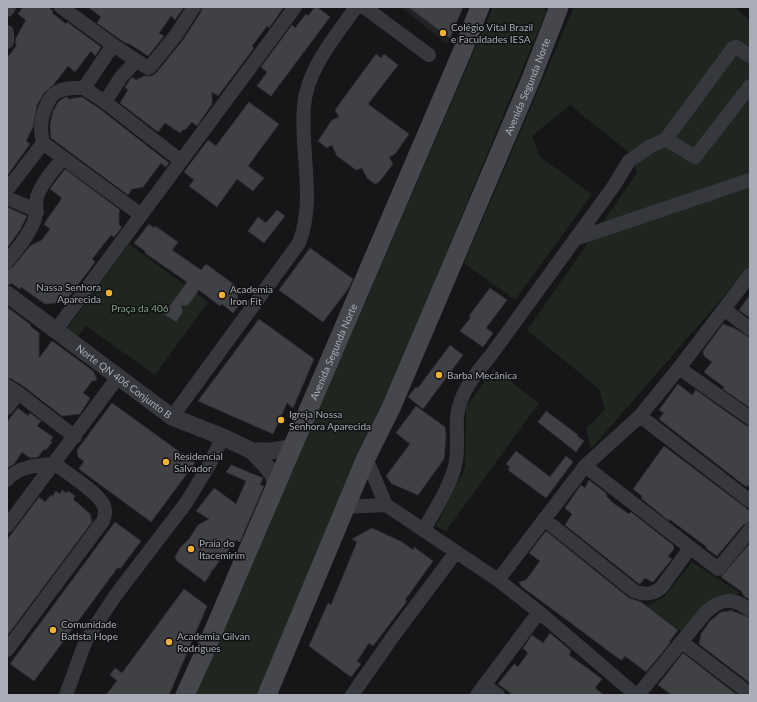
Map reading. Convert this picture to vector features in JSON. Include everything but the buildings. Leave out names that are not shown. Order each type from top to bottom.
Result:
[{"type":"main road","name":"Avenida Segunda Norte","points":[[185,695],[293,447],[480,7]]},
{"type":"main road","name":"Avenida Segunda Norte","points":[[267,695],[366,458],[391,408],[531,79],[556,11]]},
{"type":"street","points":[[61,7],[146,67],[150,67],[176,35],[194,7]]},
{"type":"street","points":[[56,330],[295,7]]},
{"type":"street","points":[[172,417],[299,243],[304,230],[308,199],[304,141],[304,106],[309,84],[316,67],[330,44],[356,7]]},
{"type":"street","points":[[364,7],[429,55]]},
{"type":"street","points":[[7,32],[7,42]]},
{"type":"street","points":[[84,88],[114,45]]},
{"type":"street","points":[[424,530],[450,484],[457,456],[457,415],[465,391],[474,376],[613,187],[629,161],[650,146],[666,139],[733,48],[736,47],[750,56]]},
{"type":"street","points":[[105,102],[122,77],[136,61]]},
{"type":"street","points":[[666,139],[695,157],[750,86]]},
{"type":"street","points":[[142,215],[43,143],[41,129],[42,116],[55,93],[64,89],[84,88],[105,102],[181,161]]},
{"type":"street","points":[[7,190],[43,143]]},
{"type":"street","points":[[7,262],[28,235],[34,224],[37,212],[37,197],[63,158]]},
{"type":"street","points":[[575,238],[750,180]]},
{"type":"street","points":[[7,198],[37,212]]},
{"type":"street","points":[[498,580],[585,466],[640,416],[679,368],[750,275]]},
{"type":"street","name":"Norte QN 406 Conjunto B","points":[[7,294],[172,417],[223,436],[252,451],[267,467],[276,485]]},
{"type":"street","points":[[724,309],[750,329]]},
{"type":"street","points":[[679,368],[750,418]]},
{"type":"street","points":[[8,523],[55,464],[118,377]]},
{"type":"street","points":[[7,408],[12,390],[75,437]]},
{"type":"street","points":[[640,416],[750,501]]},
{"type":"street","points":[[66,695],[86,640],[119,590],[186,503],[209,465],[223,436]]},
{"type":"street","name":"Norte QN 406 Conjunto B","points":[[252,451],[272,451],[293,447]]},
{"type":"street","points":[[366,458],[386,505],[498,580],[637,695],[706,612],[715,604],[723,601],[733,601],[744,605],[750,610]]},
{"type":"street","points":[[7,480],[20,470],[35,466],[55,464],[99,497],[104,507],[105,514],[103,521],[7,650]]},
{"type":"street","points":[[585,466],[718,569],[750,530]]},
{"type":"street","points":[[345,508],[386,505]]},
{"type":"street","points":[[544,519],[634,591],[641,594],[656,592],[661,588],[690,548]]},
{"type":"street","points":[[352,695],[456,552]]},
{"type":"street","points":[[498,695],[480,690],[538,612]]},
{"type":"street","points":[[682,642],[750,694]]},
{"type":"shaded area","name":"Colégio Vital Brazil e Faculdades IESA","points":[[401,7],[463,7],[447,44]]},
{"type":"green space","points":[[493,7],[544,7],[546,12],[263,695],[195,695]]},
{"type":"green space","points":[[574,7],[735,7],[750,21],[750,266],[591,449],[586,429],[605,409],[599,389],[527,330],[637,173],[631,154],[570,105],[532,136],[540,157],[592,194],[515,300],[464,263]]},
{"type":"green space","name":"Praça da 406","points":[[129,244],[208,302],[155,375],[86,326],[77,338],[66,330]]},
{"type":"green space","points":[[494,369],[539,403],[446,531],[436,526],[465,468],[466,407]]},
{"type":"green space","points":[[692,562],[740,593],[736,596],[720,594],[684,633],[647,606],[664,597]]},
{"type":"place","name":"Colégio Vital Brazil e Faculdades IESA","points":[[443,33]]},
{"type":"place","name":"Nassa Senhora Aparecida","points":[[109,293]]},
{"type":"place","name":"Academia Iron Fit","points":[[222,295]]},
{"type":"place","name":"Barba Mecânica","points":[[439,375]]},
{"type":"place","name":"Igreja Nossa Senhora Aparecida","points":[[281,420]]},
{"type":"place","name":"Residencial Salvador","points":[[166,462]]},
{"type":"place","name":"Praia do Itacemirim","points":[[191,549]]},
{"type":"place","name":"Comunidade Batista Hope","points":[[53,630]]},
{"type":"place","name":"Academia Gilvan Rodrigues","points":[[169,642]]}]
